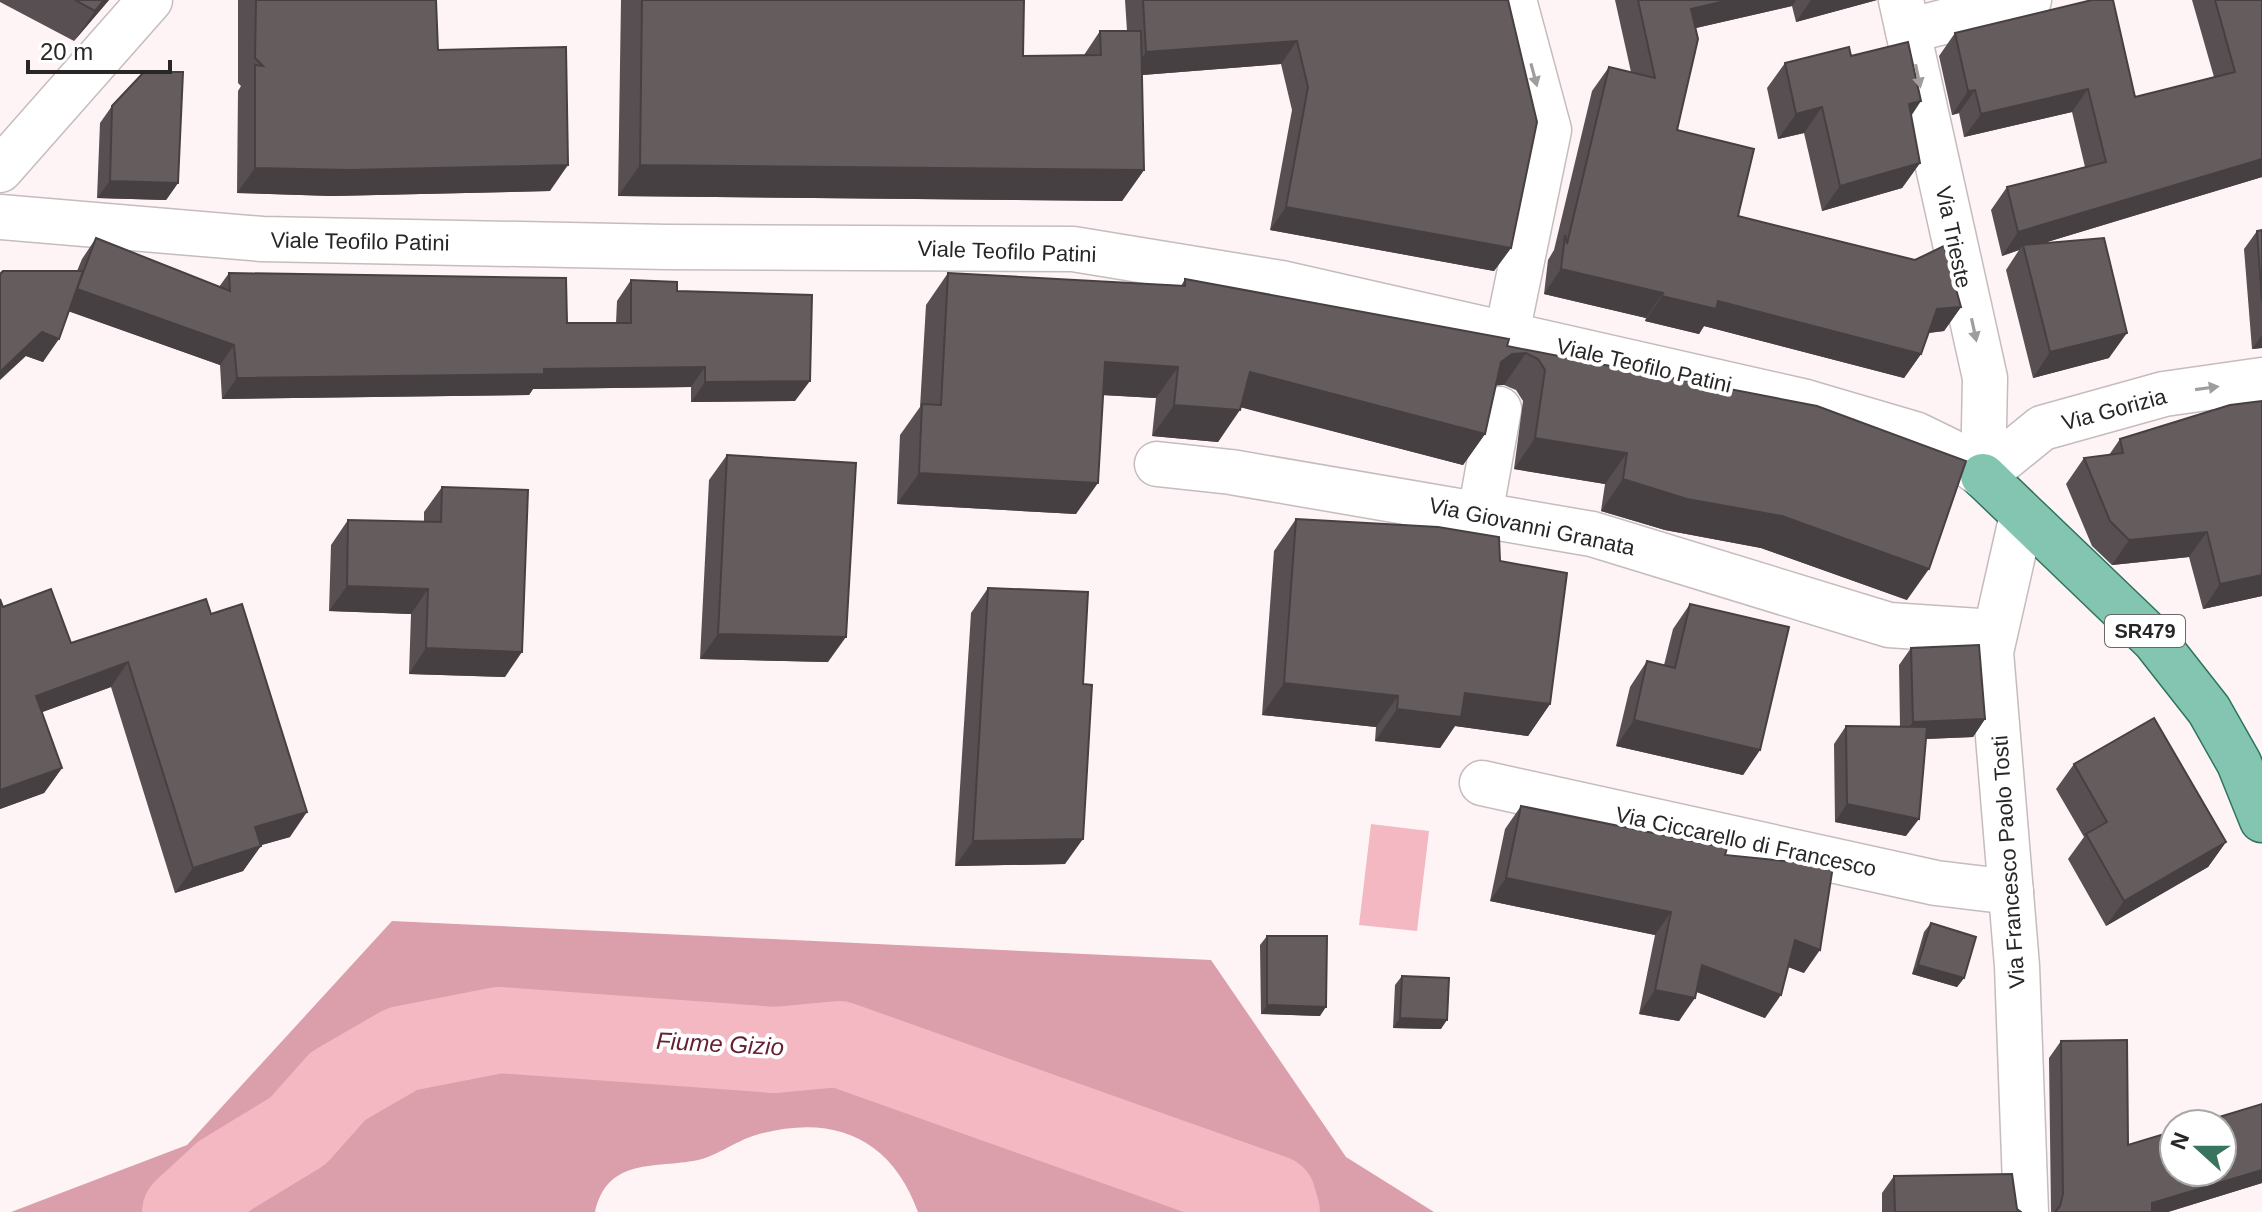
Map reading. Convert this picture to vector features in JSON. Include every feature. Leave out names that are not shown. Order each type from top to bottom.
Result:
[{"type":"main road","name":"SR479","points":[[1983,476],[2154,640],[2209,710],[2239,763],[2262,820]]},
{"type":"street","points":[[0,170],[150,0]]},
{"type":"street","points":[[1507,333],[1549,130],[1514,0]]},
{"type":"street","points":[[1905,16],[2029,0]]},
{"type":"street","name":"Via Trieste","points":[[1905,16],[1985,378],[1983,476]]},
{"type":"street","name":"Viale Teofilo Patini","points":[[0,217],[262,239],[683,247],[1073,249],[1281,283],[1806,402],[1879,422],[1948,450],[1983,476]]},
{"type":"street","name":"Via Gorizia","points":[[1983,476],[2042,428],[2164,394],[2262,380]]},
{"type":"street","points":[[1480,514],[1499,409]]},
{"type":"street","name":"Via Giovanni Granata","points":[[1157,464],[1231,472],[1592,534],[1889,625],[1994,632]]},
{"type":"street","name":"Via Francesco Paolo Tosti","points":[[2022,515],[1991,652],[2011,892],[2026,1212]]},
{"type":"street","name":"Via Ciccarello di Francesco","points":[[1482,783],[1936,883],[2011,892]]},
{"type":"shaded area","points":[[1371,824],[1429,831],[1417,931],[1359,925]]},
{"type":"shaded area","points":[[392,921],[1211,960],[1346,1157],[1434,1212],[918,1212],[892,1165],[875,1149],[855,1137],[810,1127],[756,1135],[701,1159],[647,1166],[620,1174],[601,1195],[595,1212],[11,1212],[187,1145]]},
{"type":"building","points":[[75,0],[104,0],[95,11]]},
{"type":"building","points":[[256,0],[436,0],[438,50],[566,47],[568,165],[350,170],[255,168],[255,65],[263,66],[255,58]]},
{"type":"building","points":[[642,0],[1024,0],[1023,56],[1101,55],[1100,31],[1141,31],[1144,170],[640,165]]},
{"type":"building","points":[[1143,0],[1508,0],[1537,122],[1511,248],[1286,207],[1308,87],[1297,41],[1146,52]]},
{"type":"building","points":[[1638,0],[1729,0],[1691,9],[1698,39],[1677,130],[1754,149],[1738,216],[1915,260],[1944,246],[1961,307],[1937,309],[1921,354],[1718,301],[1716,309],[1561,269],[1565,235],[1567,244],[1609,67],[1655,78]]},
{"type":"building","points":[[2092,0],[2113,0],[2135,97],[2235,72],[2215,0],[2262,0],[2262,159],[2018,232],[2007,187],[2106,162],[2088,89],[1981,114],[1975,90],[1968,91],[1955,33]]},
{"type":"building","points":[[1908,42],[1921,101],[1909,104],[1920,163],[1840,186],[1822,107],[1796,114],[1785,63],[1849,47],[1851,56]]},
{"type":"building","points":[[144,72],[183,72],[178,183],[110,181],[112,106]]},
{"type":"building","points":[[2262,230],[2262,301],[2257,231]]},
{"type":"building","points":[[96,238],[230,291],[229,273],[566,278],[567,323],[631,323],[631,280],[677,282],[677,291],[812,295],[810,381],[705,382],[705,367],[544,369],[544,374],[237,378],[234,345],[77,289]]},
{"type":"building","points":[[2104,238],[2127,333],[2050,352],[2023,245]]},
{"type":"building","points":[[3,271],[83,271],[59,339],[42,332],[0,372],[0,274]]},
{"type":"building","points":[[948,273],[1185,286],[1185,279],[1509,339],[1507,346],[1817,406],[1966,461],[1929,569],[1782,516],[1687,499],[1623,479],[1627,453],[1535,438],[1545,370],[1538,359],[1526,353],[1512,354],[1501,362],[1485,434],[1250,372],[1240,410],[1174,405],[1178,367],[1105,362],[1098,483],[919,473],[922,404],[941,405]]},
{"type":"building","points":[[2262,401],[2262,575],[2220,584],[2207,532],[2129,540],[2110,521],[2084,458],[2123,453],[2120,439],[2230,405]]},
{"type":"building","points":[[727,455],[856,463],[846,637],[718,634]]},
{"type":"building","points":[[442,487],[528,490],[522,652],[426,648],[428,589],[347,586],[348,520],[441,522]]},
{"type":"building","points":[[1296,519],[1438,527],[1499,537],[1500,561],[1567,573],[1550,704],[1465,693],[1461,717],[1397,709],[1398,696],[1284,683]]},
{"type":"building","points":[[988,588],[1088,592],[1083,684],[1092,685],[1083,839],[973,841]]},
{"type":"building","points":[[51,589],[71,643],[206,599],[211,614],[242,604],[307,812],[255,827],[261,846],[193,868],[128,662],[36,696],[62,768],[0,790],[0,599],[3,607]]},
{"type":"building","points":[[1690,604],[1789,627],[1760,750],[1634,720],[1647,661],[1675,668]]},
{"type":"building","points":[[1979,645],[1985,719],[1913,722],[1911,648]]},
{"type":"building","points":[[2154,718],[2226,842],[2124,901],[2086,834],[2107,822],[2074,764]]},
{"type":"building","points":[[1846,726],[1927,727],[1919,819],[1847,804]]},
{"type":"building","points":[[1521,806],[1727,848],[1725,855],[1833,866],[1820,950],[1795,940],[1781,995],[1702,965],[1695,998],[1655,990],[1671,912],[1506,878]]},
{"type":"building","points":[[1931,923],[1976,937],[1964,978],[1918,965]]},
{"type":"building","points":[[1267,936],[1327,936],[1326,1007],[1267,1005]]},
{"type":"building","points":[[1402,976],[1449,978],[1447,1020],[1400,1018]]},
{"type":"building","points":[[2127,1040],[2128,1145],[2158,1136],[2158,1188],[2202,1188],[2152,1203],[2152,1212],[2055,1212],[2063,1194],[2061,1041]]},
{"type":"building","points":[[2262,1104],[2262,1170],[2238,1177],[2238,1111]]},
{"type":"building","points":[[2012,1174],[2017,1209],[2021,1212],[1895,1212],[1894,1176]]},
{"type":"waterway","name":"Fiume Gizio","points":[[185,1212],[224,1176],[298,1131],[338,1086],[402,1049],[499,1030],[775,1050],[839,1044],[1273,1198],[1277,1212]]}]
